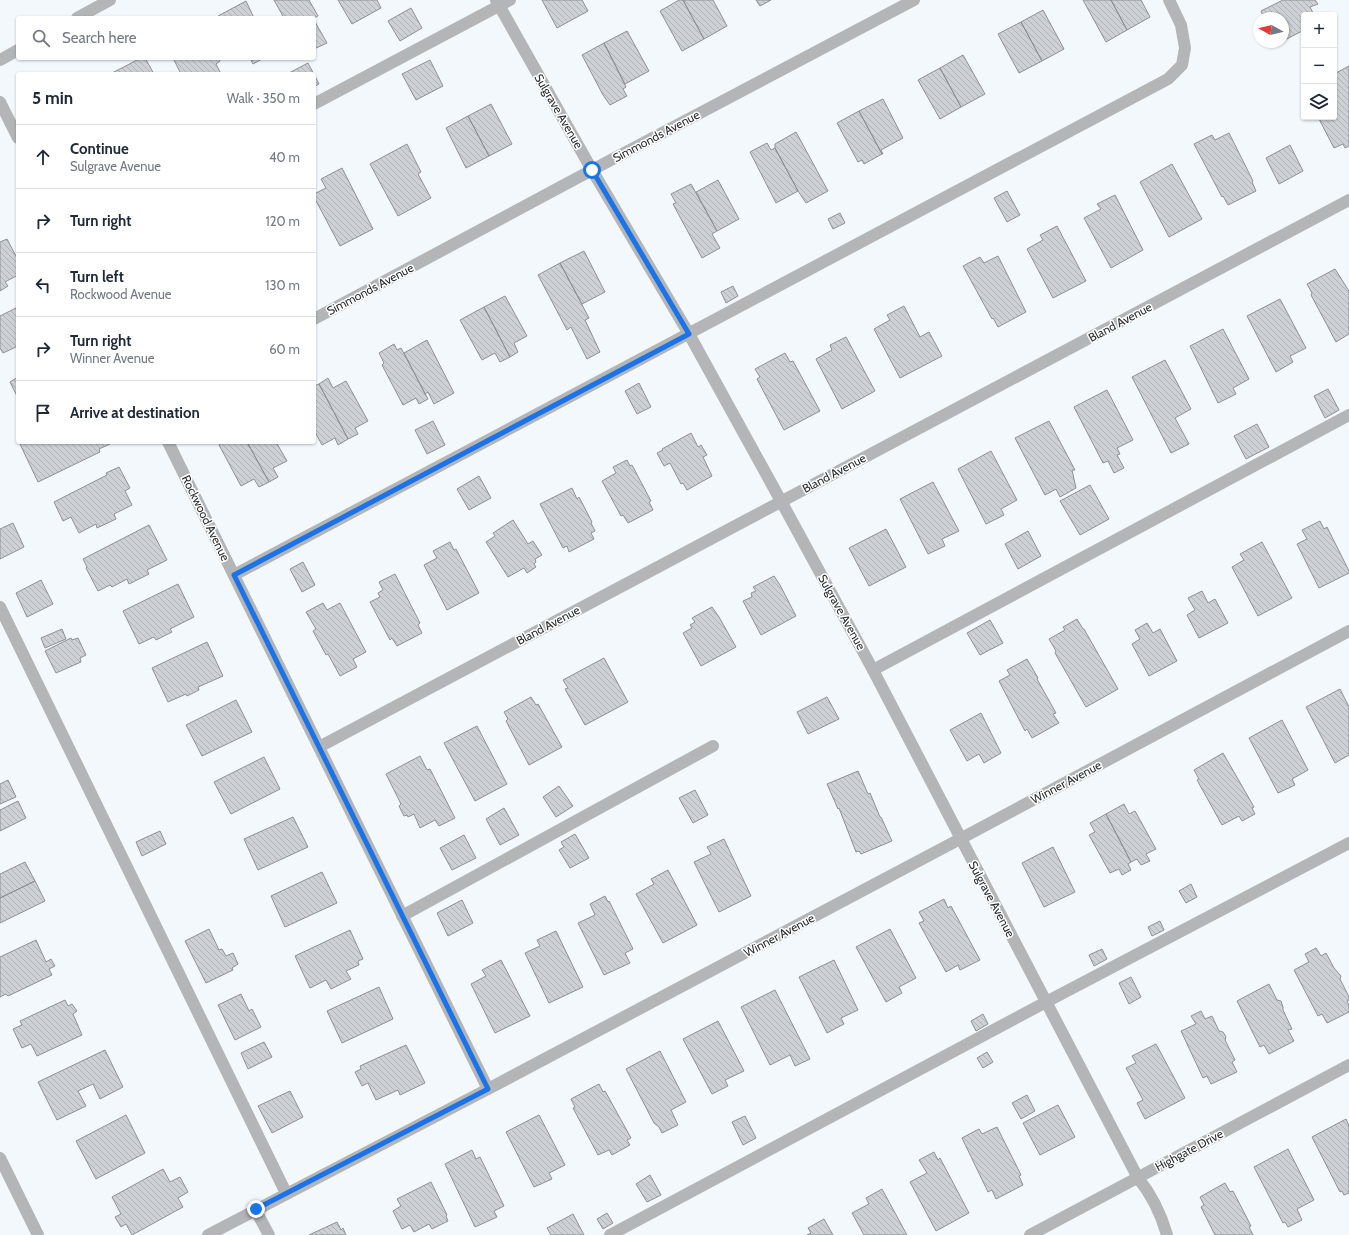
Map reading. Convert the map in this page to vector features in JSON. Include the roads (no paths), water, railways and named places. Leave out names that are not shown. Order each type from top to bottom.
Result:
[{"type":"street","points":[[81,16],[110,0]]},
{"type":"street","name":"Simmonds Avenue","points":[[316,318],[914,0]]},
{"type":"street","points":[[234,575],[1168,79],[1182,64],[1185,48],[1181,25],[1169,0]]},
{"type":"street","points":[[316,103],[502,2]]},
{"type":"street","name":"Sulgrave Avenue","points":[[502,2],[592,170],[689,334],[873,670],[1138,1178],[1149,1191],[1162,1217],[1167,1235]]},
{"type":"street","points":[[0,60],[16,51]]},
{"type":"street","points":[[0,102],[16,134]]},
{"type":"street","name":"Bland Avenue","points":[[318,747],[1349,200]]},
{"type":"street","points":[[873,670],[1349,415]]},
{"type":"street","name":"Rockwood Avenue","points":[[169,444],[488,1089]]},
{"type":"street","points":[[0,607],[286,1194]]},
{"type":"street","name":"Winner Avenue","points":[[208,1235],[488,1089],[1349,631]]},
{"type":"street","points":[[402,916],[713,746]]},
{"type":"street","points":[[610,1235],[1046,1002],[1349,843]]},
{"type":"street","name":"Highgate Drive","points":[[1030,1235],[1349,1065]]},
{"type":"street","points":[[0,1158],[38,1235]]},
{"type":"street","points":[[256,1209],[269,1235]]}]
